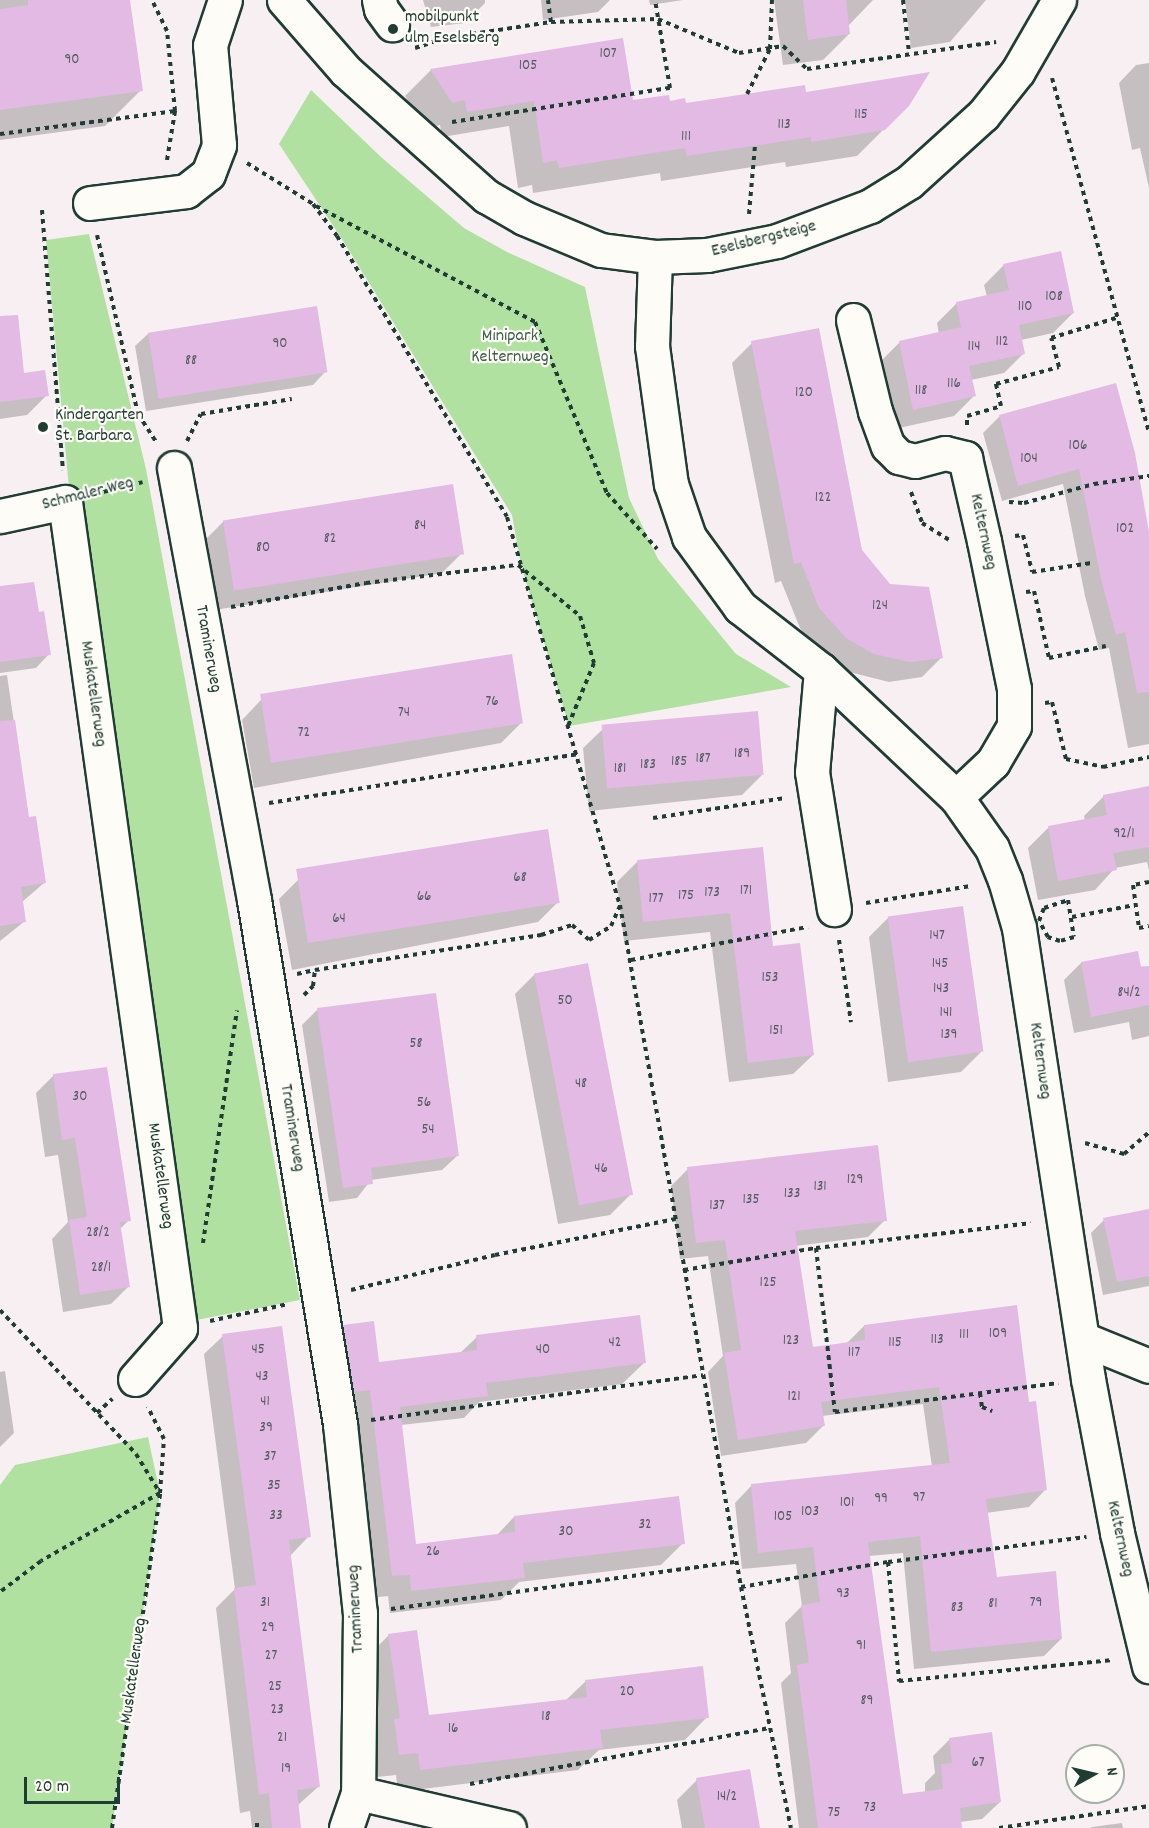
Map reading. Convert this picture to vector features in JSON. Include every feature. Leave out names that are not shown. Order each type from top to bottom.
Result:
[{"type":"street","points":[[90,203],[156,197],[186,191],[208,174],[219,145],[210,45],[225,0]]},
{"type":"street","name":"Eselsbergsteige","points":[[284,0],[346,71],[407,129],[486,196],[525,218],[602,250],[655,257],[747,248],[820,227],[870,206],[909,182],[983,115],[1041,36],[1059,0]]},
{"type":"street","name":"Kelternweg","points":[[655,257],[652,346],[671,484],[689,537],[740,606],[820,670],[956,797],[992,848],[1005,880],[1019,928],[1088,1379],[1117,1533],[1147,1661]]},
{"type":"street","points":[[854,320],[881,429],[899,457]]},
{"type":"street","name":"Kelternweg","points":[[899,457],[915,461],[945,453],[965,458],[996,598],[1014,706],[1014,726],[1006,745],[956,797]]},
{"type":"street","name":"Traminerweg","points":[[174,468],[271,1006],[340,1424],[360,1613],[358,1793],[346,1828]]},
{"type":"street","name":"Schmaler Weg","points":[[0,516],[65,501]]},
{"type":"street","name":"Muskatellerweg","points":[[65,501],[180,1328]]},
{"type":"street","points":[[820,670],[812,772],[835,915]]},
{"type":"street","points":[[135,1379],[180,1328]]},
{"type":"street","points":[[1083,1340],[1149,1366]]},
{"type":"street","points":[[358,1793],[509,1828]]},
{"type":"path","points":[[152,0],[167,31],[175,111],[170,148],[156,197]]},
{"type":"path","points":[[548,0],[551,22]]},
{"type":"path","points":[[407,129],[670,88],[655,0]]},
{"type":"path","points":[[747,94],[770,49],[772,0]]},
{"type":"path","points":[[903,0],[909,53]]},
{"type":"path","points":[[393,25],[445,38],[551,22],[658,19],[739,53],[783,46],[807,69],[1041,36],[1149,433]]},
{"type":"path","points":[[0,134],[175,111]]},
{"type":"path","points":[[219,145],[313,204],[535,322],[607,493],[660,552]]},
{"type":"path","points":[[747,248],[755,146]]},
{"type":"path","points":[[90,203],[138,414],[174,468],[201,414],[292,399]]},
{"type":"path","points":[[313,204],[337,236],[507,517],[518,565],[577,754],[620,905],[631,960],[736,1562],[791,1828]]},
{"type":"path","points":[[42,210],[65,501]]},
{"type":"path","points":[[967,416],[1001,406],[996,384],[1059,367],[1051,338],[1116,318]]},
{"type":"path","points":[[899,457],[922,524],[953,542],[984,541],[1023,535],[1032,572],[1091,563]]},
{"type":"path","name":"Schmaler Weg","points":[[65,501],[145,481],[174,468]]},
{"type":"path","points":[[975,499],[1024,503],[1094,484],[1149,476]]},
{"type":"path","points":[[200,612],[366,583],[518,565],[580,616],[594,663],[567,726]]},
{"type":"path","points":[[996,598],[1034,591],[1049,658],[1106,646]]},
{"type":"path","points":[[1014,706],[1052,702],[1066,759],[1103,767],[1149,757]]},
{"type":"path","points":[[298,797],[577,754]]},
{"type":"path","points":[[653,818],[816,794]]},
{"type":"path","points":[[631,960],[1005,880]]},
{"type":"path","points":[[1149,882],[1133,885],[1139,928],[1149,926]]},
{"type":"path","points":[[1039,921],[1044,908],[1068,900],[1074,937]]},
{"type":"path","points":[[271,1006],[301,998],[313,986],[315,970],[541,935],[572,925],[590,940],[611,926],[620,905]]},
{"type":"path","points":[[1072,917],[1135,905]]},
{"type":"path","points":[[835,915],[851,1022]]},
{"type":"path","points":[[203,1246],[238,1004]]},
{"type":"path","points":[[1124,1154],[1149,1132]]},
{"type":"path","points":[[180,1328],[319,1298],[495,1255],[675,1219]]},
{"type":"path","points":[[684,1270],[816,1248],[1063,1219]]},
{"type":"path","points":[[816,1248],[835,1412],[1088,1379]]},
{"type":"path","points":[[0,1310],[136,1454],[160,1493],[41,1560],[0,1592]]},
{"type":"path","points":[[340,1424],[703,1375]]},
{"type":"path","name":"Muskatellerweg","points":[[112,1828],[160,1493],[164,1439],[135,1379]]},
{"type":"path","points":[[980,1393],[981,1407],[992,1411]]},
{"type":"path","points":[[741,1587],[888,1562],[1117,1533]]},
{"type":"path","points":[[360,1613],[736,1562]]},
{"type":"path","points":[[888,1562],[899,1681],[1147,1661]]},
{"type":"path","points":[[444,1812],[455,1786],[770,1728]]},
{"type":"path","points":[[999,1828],[1149,1806]]},
{"type":"green space","name":"Minipark Kelternweg","points":[[311,90],[381,157],[464,228],[507,252],[585,287],[629,498],[658,559],[736,654],[791,687],[569,726],[521,565],[512,515],[342,239],[279,144]]},
{"type":"green space","points":[[89,234],[146,469],[300,1300],[186,1322],[70,499],[46,240]]},
{"type":"green space","points":[[148,1437],[160,1493],[112,1828],[0,1828],[0,1485],[15,1465]]},
{"type":"building","points":[[28,0],[130,0],[143,91],[0,110],[0,9],[28,5]]},
{"type":"building","points":[[803,0],[846,0],[850,34],[808,40]]},
{"type":"building","points":[[623,38],[633,100],[669,95],[670,101],[685,98],[686,103],[805,85],[806,92],[930,72],[909,106],[885,130],[811,142],[811,137],[687,156],[685,148],[559,168],[557,160],[543,163],[534,101],[467,112],[465,100],[452,103],[430,69]]},
{"type":"building","points":[[1061,251],[1074,313],[1019,325],[1025,354],[969,366],[976,396],[913,410],[899,341],[961,327],[956,302],[1009,290],[1003,264]]},
{"type":"building","points":[[317,306],[327,372],[159,399],[148,333]]},
{"type":"building","points":[[18,315],[24,373],[45,370],[49,396],[0,402],[0,316]]},
{"type":"building","points":[[819,328],[862,550],[890,584],[929,587],[943,658],[910,662],[874,654],[846,638],[819,608],[801,562],[794,564],[751,341]]},
{"type":"building","points":[[1116,383],[1135,453],[1149,532],[1149,692],[1137,693],[1125,632],[1116,635],[1101,579],[1079,469],[1018,486],[999,415]]},
{"type":"building","points":[[453,484],[464,554],[234,591],[223,520]]},
{"type":"building","points":[[34,582],[39,612],[44,611],[51,655],[0,662],[0,586]]},
{"type":"building","points":[[512,654],[523,723],[271,763],[260,694]]},
{"type":"building","points":[[758,711],[764,775],[607,788],[602,725]]},
{"type":"building","points":[[15,720],[29,817],[36,816],[46,883],[21,887],[26,922],[0,926],[0,721]]},
{"type":"building","points":[[1149,786],[1149,847],[1113,853],[1117,870],[1058,881],[1048,826],[1107,815],[1103,795]]},
{"type":"building","points":[[548,829],[560,903],[308,943],[296,869]]},
{"type":"building","points":[[763,847],[773,946],[800,943],[814,1055],[748,1063],[730,913],[643,922],[637,860]]},
{"type":"building","points":[[963,906],[983,1052],[908,1062],[888,917]]},
{"type":"building","points":[[1138,951],[1141,967],[1149,966],[1149,1005],[1091,1017],[1081,962]]},
{"type":"building","points":[[588,963],[633,1195],[579,1205],[534,973]]},
{"type":"building","points":[[436,993],[459,1156],[371,1168],[373,1184],[343,1188],[317,1008]]},
{"type":"building","points":[[107,1067],[131,1221],[120,1222],[130,1287],[80,1295],[69,1220],[87,1217],[75,1138],[62,1140],[53,1074]]},
{"type":"building","points":[[878,1145],[887,1221],[795,1231],[813,1347],[865,1340],[864,1325],[1017,1305],[1029,1402],[1036,1401],[1047,1490],[986,1499],[997,1577],[1056,1571],[1062,1639],[931,1652],[920,1536],[868,1542],[903,1794],[943,1789],[941,1764],[952,1763],[949,1738],[992,1732],[1001,1802],[960,1808],[962,1828],[818,1828],[797,1665],[809,1663],[801,1605],[820,1602],[813,1547],[758,1553],[751,1484],[950,1463],[939,1387],[821,1402],[825,1426],[738,1440],[724,1353],[741,1350],[725,1240],[696,1243],[687,1167]]},
{"type":"building","points":[[1149,1209],[1149,1276],[1117,1282],[1103,1218]]},
{"type":"building","points":[[640,1315],[646,1363],[486,1383],[488,1396],[400,1407],[416,1544],[515,1532],[514,1516],[679,1496],[685,1544],[523,1563],[525,1578],[411,1591],[410,1575],[392,1576],[370,1390],[354,1392],[343,1325],[374,1321],[379,1362],[477,1350],[476,1335]]},
{"type":"building","points":[[282,1326],[311,1537],[289,1540],[320,1787],[297,1790],[301,1828],[272,1828],[269,1793],[259,1795],[234,1588],[256,1585],[222,1334]]},
{"type":"building","points":[[417,1630],[429,1715],[587,1697],[585,1680],[703,1666],[709,1718],[600,1730],[603,1748],[420,1770],[418,1753],[399,1755],[394,1719],[400,1718],[388,1634]]},
{"type":"building","points":[[750,1769],[760,1828],[705,1828],[696,1778]]},
{"type":"place","name":"mobilpunkt ulm Eselsberg","points":[[393,29]]},
{"type":"place","name":"Kindergarten St. Barbara","points":[[43,427]]}]
